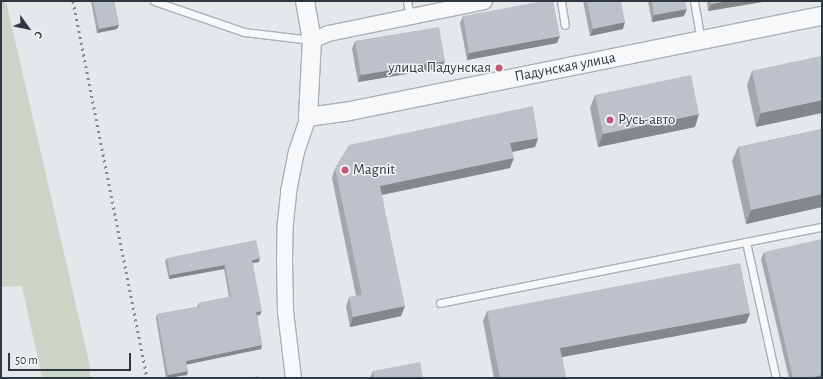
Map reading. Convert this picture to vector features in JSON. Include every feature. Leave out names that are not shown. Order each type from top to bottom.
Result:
[{"type":"street","points":[[293,378],[285,311],[285,222],[288,191],[296,151],[308,117],[312,40],[305,1]]},
{"type":"street","points":[[312,40],[328,34],[484,1]]},
{"type":"street","name":"Падунская улица","points":[[308,117],[345,112],[822,16]]},
{"type":"lane","points":[[154,1],[244,32],[312,40]]},
{"type":"lane","points":[[406,1],[410,16]]},
{"type":"lane","points":[[561,1],[565,25]]},
{"type":"lane","points":[[694,1],[701,40]]},
{"type":"lane","points":[[440,303],[822,227]]},
{"type":"lane","points":[[746,242],[776,378]]},
{"type":"shaded area","points":[[1,1],[6,1],[90,366],[90,378],[42,378],[22,286],[1,287]]},
{"type":"building","points":[[93,1],[114,1],[119,25],[99,29]]},
{"type":"building","points":[[544,1],[553,1],[560,36],[469,53],[463,16]]},
{"type":"building","points":[[587,1],[621,1],[625,22],[593,29]]},
{"type":"building","points":[[652,1],[685,1],[687,9],[654,15]]},
{"type":"building","points":[[711,1],[729,1],[711,4]]},
{"type":"building","points":[[439,27],[445,61],[361,75],[355,41]]},
{"type":"building","points":[[822,56],[822,100],[761,113],[752,71]]},
{"type":"building","points":[[691,75],[699,114],[603,134],[595,95]]},
{"type":"building","points":[[533,106],[538,138],[510,143],[514,158],[380,186],[405,306],[353,317],[349,297],[362,295],[335,168],[349,145]]},
{"type":"building","points":[[822,129],[822,194],[751,210],[738,147]]},
{"type":"building","points":[[822,239],[822,375],[809,378],[793,378],[764,252]]},
{"type":"building","points":[[256,240],[260,258],[252,260],[262,311],[256,312],[262,345],[186,361],[188,371],[168,375],[157,314],[199,307],[199,303],[231,297],[225,265],[170,275],[167,258]]},
{"type":"building","points":[[740,263],[750,313],[560,348],[566,378],[500,378],[487,311]]},
{"type":"building","points":[[420,362],[423,378],[374,378],[373,371]]},
{"type":"railway","points":[[73,1],[147,378]]},
{"type":"place","name":"улица Падунская","points":[[499,68]]},
{"type":"place","name":"Русь-авто","points":[[610,120]]},
{"type":"place","name":"Magnit","points":[[345,170]]}]
